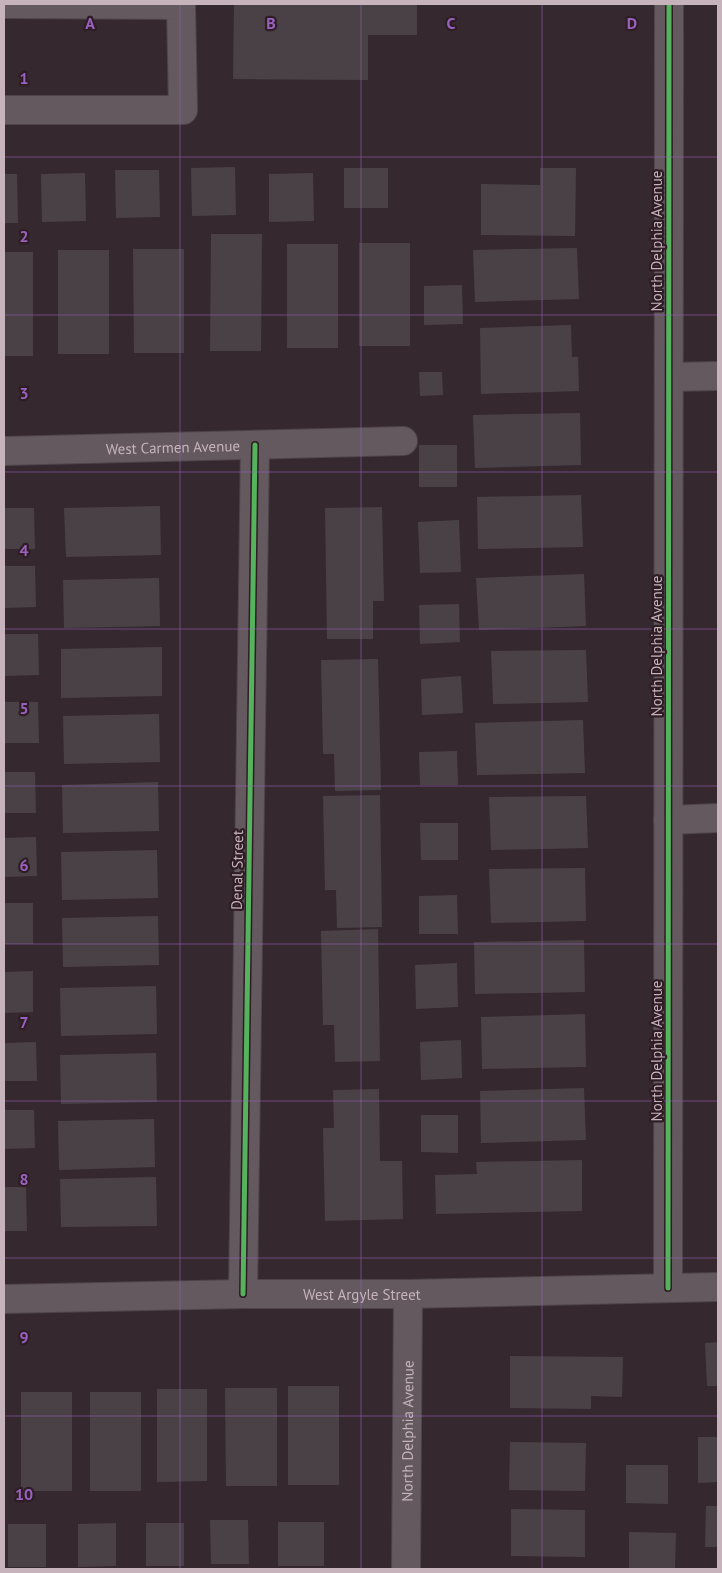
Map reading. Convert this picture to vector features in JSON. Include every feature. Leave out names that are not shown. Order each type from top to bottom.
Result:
[{"type":"street","points":[[4,4],[181,5],[183,110],[4,110]]},
{"type":"street","name":"North Delphia Avenue","points":[[668,1288],[669,4]]},
{"type":"street","points":[[669,377],[718,376]]},
{"type":"street","name":"West Carmen Avenue","points":[[4,451],[403,441]]},
{"type":"street","name":"Denal Street","points":[[243,1294],[255,445]]},
{"type":"street","points":[[668,820],[718,818]]},
{"type":"street","name":"West Argyle Street","points":[[4,1299],[243,1294],[408,1294],[718,1287]]},
{"type":"street","name":"North Delphia Avenue","points":[[406,1569],[408,1294]]},
{"type":"building","points":[[234,4],[417,4],[417,35],[368,35],[368,80],[233,79]]},
{"type":"building","points":[[235,167],[236,215],[192,216],[191,168]]},
{"type":"building","points":[[344,168],[388,168],[388,208],[344,208]]},
{"type":"building","points":[[540,168],[576,168],[575,236],[481,235],[481,184],[540,185]]},
{"type":"building","points":[[115,170],[159,170],[160,217],[116,218]]},
{"type":"building","points":[[85,173],[86,221],[42,222],[41,174]]},
{"type":"building","points":[[313,173],[314,221],[269,222],[269,174]]},
{"type":"building","points":[[4,174],[17,174],[18,223],[4,223]]},
{"type":"building","points":[[211,234],[262,234],[261,351],[210,351]]},
{"type":"building","points":[[359,243],[410,243],[410,346],[359,346]]},
{"type":"building","points":[[287,244],[338,244],[338,348],[287,348]]},
{"type":"building","points":[[577,248],[579,299],[475,302],[473,250]]},
{"type":"building","points":[[133,249],[184,249],[184,353],[134,353]]},
{"type":"building","points":[[58,250],[109,250],[109,354],[58,354]]},
{"type":"building","points":[[4,252],[33,252],[33,356],[4,356]]},
{"type":"building","points":[[462,285],[463,324],[424,325],[424,286]]},
{"type":"building","points":[[571,325],[572,357],[578,357],[579,391],[481,394],[480,328]]},
{"type":"building","points":[[419,372],[442,372],[443,395],[420,396]]},
{"type":"building","points":[[580,413],[581,465],[475,468],[473,415]]},
{"type":"building","points":[[419,445],[457,445],[457,487],[419,487]]},
{"type":"building","points":[[581,495],[583,547],[478,549],[477,497]]},
{"type":"building","points":[[160,506],[161,555],[66,557],[64,508]]},
{"type":"building","points":[[382,507],[384,601],[373,601],[373,639],[327,639],[325,508]]},
{"type":"building","points":[[4,508],[34,508],[35,549],[4,549]]},
{"type":"building","points":[[459,520],[461,572],[420,573],[418,522]]},
{"type":"building","points":[[4,566],[35,566],[36,607],[4,608]]},
{"type":"building","points":[[584,574],[586,626],[479,630],[476,578]]},
{"type":"building","points":[[159,578],[160,626],[64,628],[63,580]]},
{"type":"building","points":[[459,604],[460,642],[420,644],[419,605]]},
{"type":"building","points":[[4,634],[38,634],[39,675],[4,676]]},
{"type":"building","points":[[162,647],[162,696],[61,698],[61,649]]},
{"type":"building","points":[[586,650],[588,702],[493,704],[491,651]]},
{"type":"building","points":[[378,659],[381,790],[335,791],[334,754],[323,754],[321,660]]},
{"type":"building","points":[[461,676],[463,713],[422,715],[421,679]]},
{"type":"building","points":[[4,702],[38,702],[39,743],[4,743]]},
{"type":"building","points":[[159,714],[160,762],[64,764],[63,716]]},
{"type":"building","points":[[583,720],[585,773],[477,775],[475,723]]},
{"type":"building","points":[[457,751],[458,785],[420,785],[419,752]]},
{"type":"building","points":[[4,772],[35,772],[36,813],[4,813]]},
{"type":"building","points":[[158,782],[159,831],[63,833],[62,785]]},
{"type":"building","points":[[380,795],[382,927],[337,928],[336,890],[325,890],[323,796]]},
{"type":"building","points":[[586,796],[588,848],[491,850],[489,797]]},
{"type":"building","points":[[420,823],[458,823],[458,860],[421,860]]},
{"type":"building","points":[[36,837],[37,876],[4,877],[4,838]]},
{"type":"building","points":[[157,850],[158,898],[62,900],[61,852]]},
{"type":"building","points":[[585,868],[586,921],[491,923],[489,869]]},
{"type":"building","points":[[457,895],[458,934],[419,934],[419,896]]},
{"type":"building","points":[[4,903],[33,903],[33,944],[4,944]]},
{"type":"building","points":[[158,916],[159,965],[63,967],[62,918]]},
{"type":"building","points":[[378,929],[380,1061],[335,1062],[334,1025],[323,1025],[321,931]]},
{"type":"building","points":[[584,940],[585,992],[475,994],[474,942]]},
{"type":"building","points":[[457,963],[458,1007],[416,1009],[415,965]]},
{"type":"building","points":[[33,971],[33,1012],[4,1013],[4,972]]},
{"type":"building","points":[[156,986],[157,1034],[61,1036],[60,988]]},
{"type":"building","points":[[585,1014],[586,1067],[482,1069],[481,1017]]},
{"type":"building","points":[[461,1040],[462,1078],[421,1080],[420,1042]]},
{"type":"building","points":[[36,1042],[37,1081],[4,1081],[4,1043]]},
{"type":"building","points":[[156,1053],[157,1102],[61,1104],[60,1055]]},
{"type":"building","points":[[584,1088],[586,1140],[481,1143],[480,1091]]},
{"type":"building","points":[[379,1089],[380,1161],[402,1161],[403,1219],[325,1221],[323,1128],[334,1128],[333,1090]]},
{"type":"building","points":[[4,1110],[34,1110],[35,1148],[4,1149]]},
{"type":"building","points":[[421,1115],[458,1115],[458,1153],[421,1152]]},
{"type":"building","points":[[154,1119],[155,1167],[59,1170],[58,1121]]},
{"type":"building","points":[[582,1160],[582,1211],[436,1214],[435,1175],[477,1174],[476,1162]]},
{"type":"building","points":[[156,1177],[157,1226],[61,1227],[60,1179]]},
{"type":"building","points":[[4,1187],[26,1187],[27,1231],[4,1231]]},
{"type":"building","points":[[718,1342],[718,1386],[707,1386],[705,1343]]},
{"type":"building","points":[[510,1356],[623,1357],[622,1397],[591,1396],[591,1409],[510,1408]]},
{"type":"building","points":[[288,1386],[339,1386],[339,1485],[288,1485]]},
{"type":"building","points":[[225,1388],[277,1388],[277,1486],[226,1486]]},
{"type":"building","points":[[157,1389],[207,1389],[207,1481],[157,1482]]},
{"type":"building","points":[[21,1392],[72,1392],[72,1491],[21,1491]]},
{"type":"building","points":[[90,1392],[141,1392],[141,1491],[90,1491]]},
{"type":"building","points":[[698,1437],[718,1437],[718,1482],[698,1483]]},
{"type":"building","points":[[510,1442],[586,1443],[585,1491],[509,1490]]},
{"type":"building","points":[[626,1465],[668,1465],[668,1504],[626,1503]]},
{"type":"building","points":[[706,1506],[718,1506],[718,1547],[705,1547]]},
{"type":"building","points":[[511,1509],[585,1510],[585,1557],[511,1556]]},
{"type":"building","points":[[210,1520],[248,1520],[249,1564],[211,1564]]},
{"type":"building","points":[[278,1522],[324,1522],[324,1566],[278,1566]]},
{"type":"building","points":[[116,1523],[116,1566],[78,1567],[78,1524]]},
{"type":"building","points":[[146,1523],[184,1523],[184,1566],[146,1566]]},
{"type":"building","points":[[8,1524],[46,1524],[46,1567],[8,1567]]},
{"type":"building","points":[[629,1532],[676,1533],[675,1569],[629,1569]]},
{"type":"cycle path","points":[[668,1288],[669,4]]},
{"type":"cycle path","points":[[243,1294],[255,445]]}]
